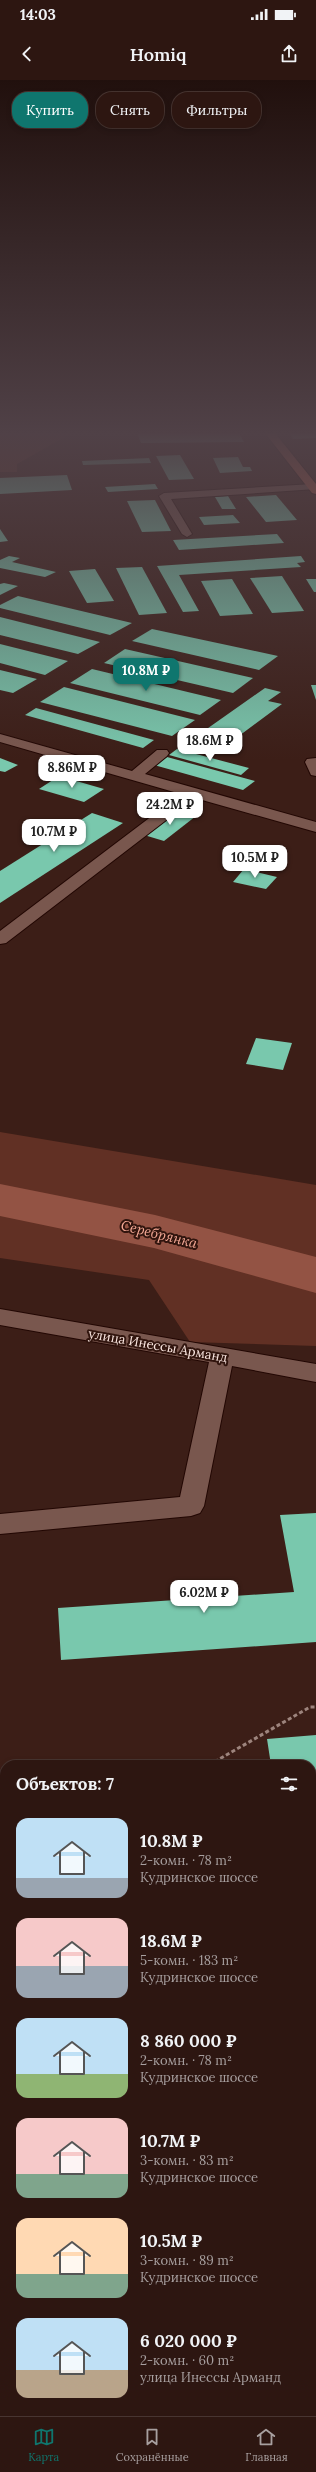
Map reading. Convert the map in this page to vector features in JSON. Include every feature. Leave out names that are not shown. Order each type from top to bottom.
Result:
[{"type":"street","points":[[0,738],[133,777],[310,825],[316,812]]},
{"type":"street","points":[[133,777],[162,753]]},
{"type":"street","points":[[316,762],[312,762],[316,772]]},
{"type":"street","points":[[0,939],[192,793]]},
{"type":"street","name":"улица Инессы Арманд","points":[[0,1317],[316,1373]]},
{"type":"street","points":[[0,1524],[191,1506],[222,1357]]},
{"type":"path","points":[[218,1760],[310,1707],[316,1707]]},
{"type":"shaded area","points":[[0,1132],[316,1185],[316,1346],[190,1342],[149,1280],[0,1258]]},
{"type":"building","points":[[174,542],[284,543],[179,550]]},
{"type":"building","points":[[9,556],[20,558],[12,562],[56,572],[45,577],[0,568],[0,560]]},
{"type":"building","points":[[301,556],[305,562],[297,563],[301,567],[179,575],[199,611],[183,612],[157,566]]},
{"type":"building","points":[[142,567],[167,613],[139,615],[116,568]]},
{"type":"building","points":[[95,569],[114,601],[87,603],[69,571]]},
{"type":"building","points":[[282,576],[304,611],[272,613],[250,578]]},
{"type":"building","points":[[232,579],[253,614],[220,616],[201,581]]},
{"type":"building","points":[[306,579],[316,579],[316,592],[314,592]]},
{"type":"building","points":[[4,583],[18,586],[0,595],[0,584]]},
{"type":"building","points":[[18,596],[132,623],[110,635],[0,608],[0,605]]},
{"type":"building","points":[[0,617],[100,642],[78,654],[0,635]]},
{"type":"building","points":[[152,629],[278,656],[259,670],[132,641]]},
{"type":"building","points":[[0,644],[68,661],[45,675],[0,663]]},
{"type":"building","points":[[125,649],[253,678],[233,693],[104,663]]},
{"type":"building","points":[[92,669],[221,700],[200,715],[70,683]]},
{"type":"building","points":[[0,670],[37,679],[13,693],[0,690]]},
{"type":"building","points":[[311,685],[316,685],[316,700]]},
{"type":"building","points":[[64,687],[195,720],[172,736],[40,702]]},
{"type":"building","points":[[265,688],[281,692],[268,701],[282,704],[216,753],[184,745]]},
{"type":"building","points":[[36,708],[154,740],[143,748],[25,715]]},
{"type":"building","points":[[177,749],[249,768],[241,775],[169,755]]},
{"type":"building","points":[[167,757],[255,781],[243,790],[154,765]]},
{"type":"building","points":[[0,758],[18,765],[5,772],[0,771]]},
{"type":"building","points":[[59,776],[104,789],[84,802],[39,789]]},
{"type":"building","points":[[177,811],[196,816],[164,841],[144,835]]},
{"type":"building","points":[[92,813],[123,823],[0,903],[0,871]]},
{"type":"building","points":[[252,848],[284,855],[274,867],[241,860]]},
{"type":"building","points":[[244,869],[277,877],[266,889],[233,882]]},
{"type":"building","points":[[256,1038],[292,1043],[283,1070],[246,1064]]},
{"type":"building","points":[[316,1513],[316,1642],[61,1660],[58,1608],[294,1592],[280,1515]]},
{"type":"building","points":[[316,1735],[316,1760],[270,1760],[267,1739]]},
{"type":"waterway","name":"Серебрянка","points":[[0,1200],[155,1232],[316,1275]]}]
